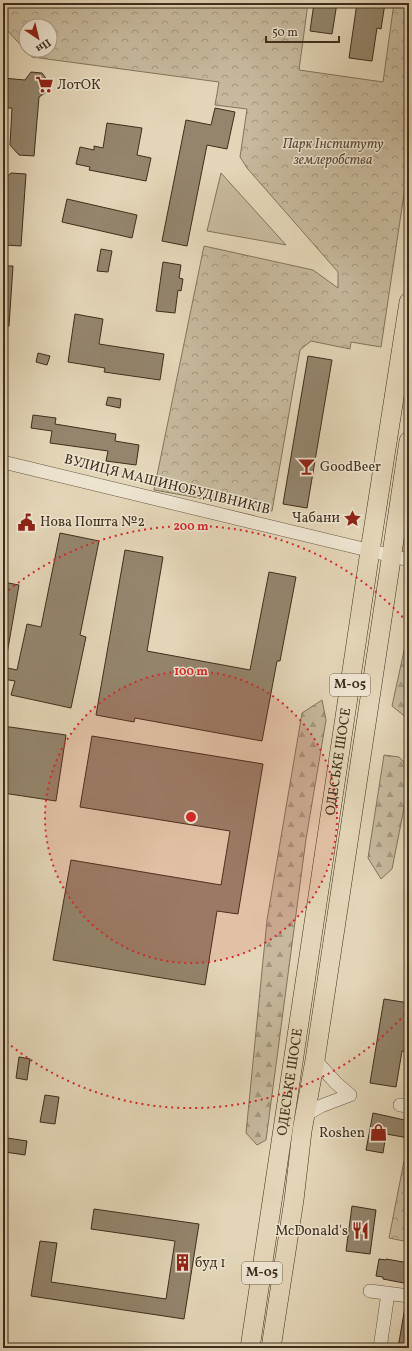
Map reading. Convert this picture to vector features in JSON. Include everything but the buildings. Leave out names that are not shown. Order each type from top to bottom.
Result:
[{"type":"highway","name":"ОДЕСЬКЕ ШОСЕ","points":[[250,1348],[409,302]]},
{"type":"highway","name":"ОДЕСЬКЕ ШОСЕ","points":[[271,1348],[294,1200],[302,1131],[400,558],[409,441]]},
{"type":"street","name":"ВУЛИЦЯ МАШИНОБУДІВНИКІВ","points":[[3,462],[400,558]]},
{"type":"street","points":[[305,1115],[333,1100],[350,1095],[336,1083],[315,1060]]},
{"type":"street","points":[[370,1291],[409,1296]]},
{"type":"street","points":[[380,1348],[388,1293]]},
{"type":"green space","name":"Парк Інституту землеробства","points":[[3,3],[308,3],[299,70],[383,82],[394,3],[409,3],[409,161],[381,347],[351,342],[350,349],[311,341],[300,350],[272,511],[154,490],[204,246],[313,270],[338,288],[338,272],[247,168],[240,157],[247,109],[215,105],[219,82],[39,58],[58,58],[58,18],[18,18],[18,42],[3,26]]},
{"type":"green space","points":[[221,173],[286,245],[207,231]]},
{"type":"green space","points":[[409,628],[409,718],[408,719],[392,706]]},
{"type":"green space","points":[[322,700],[326,720],[306,839],[266,1140],[257,1145],[246,1133],[267,920],[302,713]]},
{"type":"green space","points":[[384,755],[399,757],[409,767],[409,783],[392,869],[381,879],[368,858]]},
{"type":"green space","points":[[404,1161],[409,1162],[409,1242],[389,1238]]},
{"type":"place","name":"ЛотОК","points":[[44,85]]},
{"type":"place","name":"GoodBeer","points":[[307,467]]},
{"type":"place","name":"Чабани","points":[[353,518]]},
{"type":"place","name":"Нова Пошта №2","points":[[27,522]]},
{"type":"place","name":"Roshen","points":[[378,1133]]},
{"type":"place","name":"McDonald's","points":[[361,1231]]},
{"type":"place","name":"буд 1","points":[[182,1263]]}]
